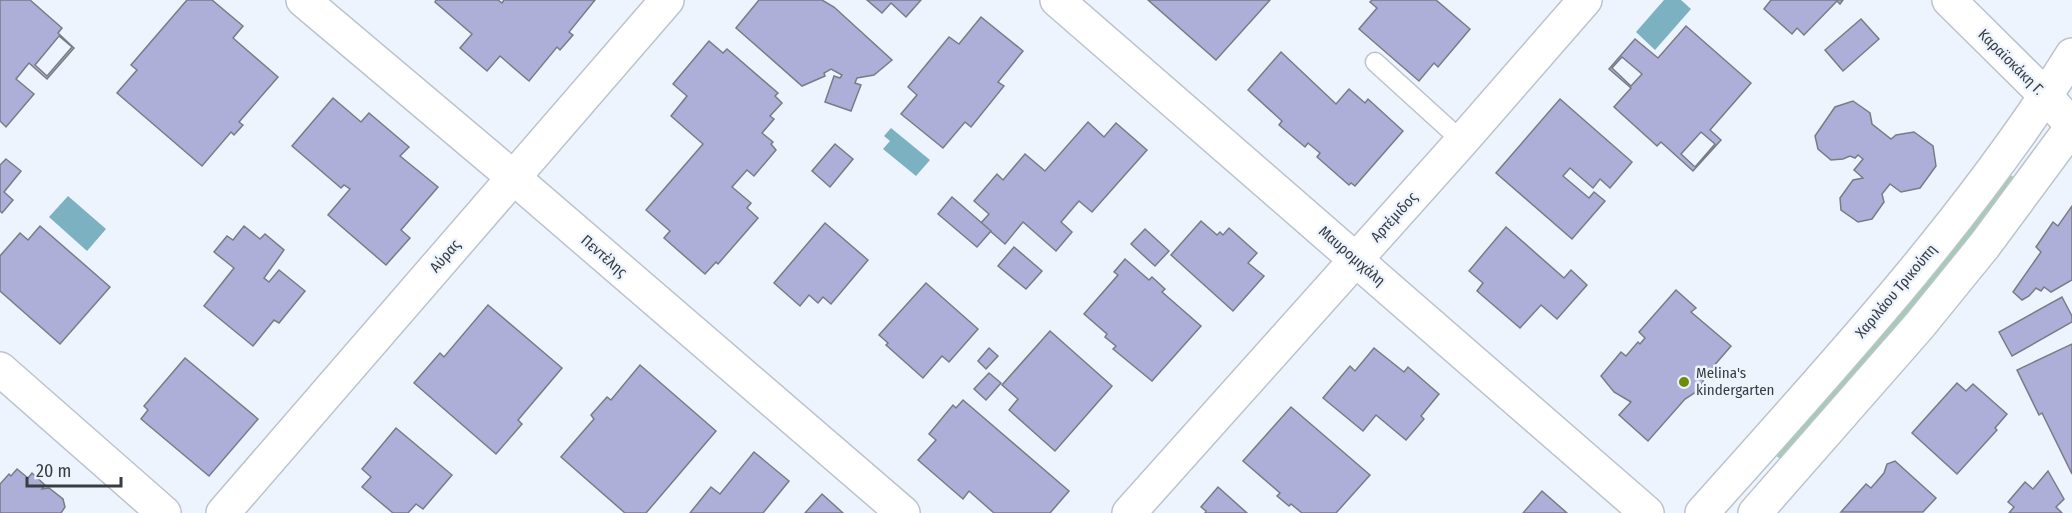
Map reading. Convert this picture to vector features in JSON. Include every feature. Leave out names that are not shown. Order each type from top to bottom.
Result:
[{"type":"street","name":"Πεντέλης","points":[[303,0],[514,177],[903,513]]},
{"type":"street","name":"Αύρας","points":[[223,513],[667,0]]},
{"type":"street","name":"Μαυρομιχάλη","points":[[1057,0],[1647,513]]},
{"type":"street","name":"Αρτέμιδος","points":[[1129,513],[1585,0]]},
{"type":"street","name":"Καραϊσκάκη Γ.","points":[[1948,0],[2046,96],[2072,126]]},
{"type":"street","name":"Χαριλάου Τρικούπη","points":[[1702,513],[1889,302],[1958,217],[2046,96],[2072,55]]},
{"type":"street","points":[[1734,477],[1764,510],[1926,317],[2029,187],[2072,126]]},
{"type":"street","points":[[0,369],[164,513]]},
{"type":"lane","points":[[1375,62],[1462,141]]},
{"type":"green space","points":[[2008,173],[2016,179],[1906,319],[1780,459],[1773,453]]},
{"type":"water","points":[[1664,0],[1681,0],[1691,9],[1655,50],[1636,32]]},
{"type":"water","points":[[891,128],[930,160],[916,176],[883,149],[890,141],[884,136]]},
{"type":"water","points":[[68,196],[106,229],[87,251],[49,217]]},
{"type":"building","points":[[0,0],[30,0],[62,28],[58,33],[74,48],[47,79],[29,63],[16,79],[34,94],[6,127],[0,121]],"holes":[[[59,36],[72,47],[47,76],[35,65]]]},
{"type":"building","points":[[187,0],[212,0],[243,26],[233,38],[278,77],[239,122],[243,125],[234,135],[231,132],[202,166],[117,93],[137,70],[131,65]]},
{"type":"building","points":[[436,0],[498,0],[502,3],[504,0],[595,0],[569,32],[573,35],[560,50],[557,47],[529,81],[500,56],[487,71],[460,48],[472,34],[435,2]]},
{"type":"building","points":[[759,0],[822,0],[834,7],[892,60],[874,75],[857,78],[855,83],[861,85],[851,111],[825,102],[834,76],[840,78],[842,75],[831,69],[824,73],[825,76],[802,86],[736,28]]},
{"type":"building","points":[[867,0],[921,0],[906,17],[891,3],[882,13]]},
{"type":"building","points":[[1148,0],[1270,0],[1216,60]]},
{"type":"building","points":[[1372,0],[1436,0],[1470,29],[1438,67],[1434,63],[1419,81],[1359,29],[1377,8],[1370,2]]},
{"type":"building","points":[[1771,0],[1843,0],[1840,4],[1837,1],[1804,35],[1797,28],[1792,34],[1764,9]]},
{"type":"building","points":[[981,17],[1023,51],[998,82],[1004,86],[971,127],[965,122],[943,148],[901,114],[917,95],[908,87],[949,37],[959,44]]},
{"type":"building","points":[[1861,19],[1879,39],[1843,71],[1825,50]]},
{"type":"building","points":[[1686,26],[1751,83],[1710,130],[1721,140],[1693,171],[1661,142],[1657,146],[1614,107],[1631,88],[1609,69],[1635,39],[1658,58]],"holes":[[[1622,57],[1642,74],[1631,86],[1612,68]],[[1701,132],[1715,144],[1695,167],[1681,154]]]},
{"type":"building","points":[[709,41],[723,53],[727,49],[778,93],[775,96],[782,103],[770,116],[774,119],[762,133],[773,142],[771,144],[776,150],[754,176],[747,170],[732,187],[751,203],[747,208],[758,218],[718,264],[716,262],[705,274],[664,238],[670,231],[646,210],[703,144],[671,116],[687,96],[673,84]]},
{"type":"building","points":[[1281,52],[1336,104],[1349,89],[1365,103],[1368,99],[1403,131],[1355,186],[1351,183],[1349,185],[1317,157],[1320,153],[1308,143],[1305,147],[1279,125],[1282,121],[1248,90]]},
{"type":"building","points":[[333,98],[361,122],[369,113],[409,147],[400,156],[438,187],[401,230],[410,238],[386,265],[328,215],[350,189],[344,185],[341,188],[292,146]]},
{"type":"building","points":[[1560,99],[1632,162],[1610,188],[1600,179],[1593,188],[1570,168],[1563,176],[1589,198],[1594,192],[1605,201],[1572,239],[1496,173]]},
{"type":"building","points":[[1853,101],[1870,113],[1872,124],[1891,139],[1896,135],[1914,132],[1933,146],[1936,166],[1920,188],[1901,192],[1890,184],[1882,194],[1884,202],[1872,219],[1858,222],[1841,210],[1840,198],[1853,180],[1863,178],[1854,170],[1863,159],[1858,155],[1855,158],[1850,156],[1831,160],[1818,149],[1815,136],[1835,107]]},
{"type":"building","points":[[1088,122],[1104,137],[1116,123],[1147,150],[1092,212],[1079,201],[1061,222],[1072,232],[1056,251],[1023,222],[1005,244],[981,223],[989,214],[974,201],[997,174],[1003,180],[1025,154],[1045,171]]},
{"type":"building","points":[[835,144],[853,159],[830,187],[812,171]]},
{"type":"building","points":[[6,159],[21,171],[4,192],[13,200],[2,213],[0,211],[0,165]]},
{"type":"building","points":[[952,197],[991,231],[977,247],[938,214]]},
{"type":"building","points":[[2072,206],[2072,280],[2051,292],[2044,287],[2041,291],[2036,288],[2022,300],[2013,292],[2041,252],[2036,247],[2053,222],[2058,226]]},
{"type":"building","points":[[1201,221],[1217,235],[1220,232],[1223,235],[1229,228],[1257,253],[1248,263],[1264,276],[1233,311],[1171,255]]},
{"type":"building","points":[[825,223],[868,260],[831,304],[823,297],[818,303],[809,295],[800,306],[774,283]]},
{"type":"building","points":[[40,226],[110,287],[60,344],[0,291],[0,256],[20,233],[28,240]]},
{"type":"building","points":[[244,226],[260,239],[265,234],[284,250],[264,278],[269,282],[279,270],[305,291],[279,323],[274,320],[253,346],[204,306],[234,268],[214,252],[227,236],[233,240]]},
{"type":"building","points":[[1506,227],[1564,278],[1571,270],[1587,285],[1557,319],[1541,305],[1520,328],[1477,291],[1483,283],[1469,271]]},
{"type":"building","points":[[1145,229],[1169,251],[1155,266],[1131,244]]},
{"type":"building","points":[[1014,247],[1042,271],[1026,289],[998,266]]},
{"type":"building","points":[[1125,259],[1149,280],[1152,277],[1165,289],[1162,292],[1201,326],[1152,381],[1113,349],[1116,346],[1105,337],[1107,334],[1084,314],[1118,275],[1114,272]]},
{"type":"building","points":[[926,283],[978,329],[949,362],[942,356],[923,378],[886,345],[888,343],[879,335]]},
{"type":"building","points":[[1676,290],[1696,308],[1691,312],[1731,346],[1706,375],[1699,390],[1685,399],[1648,441],[1619,415],[1631,402],[1614,392],[1601,376],[1621,352],[1626,356],[1638,342],[1640,344],[1645,338],[1639,332]]},
{"type":"building","points":[[2062,297],[2072,316],[2072,322],[2012,356],[1999,332]]},
{"type":"building","points":[[488,305],[562,368],[518,420],[522,424],[496,454],[414,383],[440,353],[444,357]]},
{"type":"building","points":[[1050,331],[1112,386],[1055,451],[1009,410],[1018,399],[1002,385]]},
{"type":"building","points":[[2072,344],[2072,474],[2042,413],[2039,415],[2017,370]]},
{"type":"building","points":[[989,348],[998,356],[986,369],[978,361]]},
{"type":"building","points":[[1374,348],[1404,372],[1408,367],[1439,394],[1421,416],[1424,419],[1406,440],[1376,415],[1363,431],[1323,398],[1350,366],[1355,371]]},
{"type":"building","points":[[185,358],[258,419],[209,476],[141,419],[148,410],[144,406]]},
{"type":"building","points":[[640,365],[716,431],[646,513],[625,513],[561,457],[594,419],[591,415],[607,397],[611,400]]},
{"type":"building","points":[[989,373],[1001,383],[986,400],[974,389]]},
{"type":"building","points":[[1957,383],[1966,391],[1973,384],[2007,414],[1995,428],[1997,430],[1957,474],[1912,433]]},
{"type":"building","points":[[963,400],[1069,491],[1050,513],[994,513],[969,491],[963,499],[918,460],[936,440],[929,434],[953,405],[956,408]]},
{"type":"building","points":[[1291,407],[1370,475],[1336,513],[1302,513],[1291,504],[1289,506],[1277,496],[1280,493],[1243,461]]},
{"type":"building","points":[[396,428],[452,475],[423,509],[416,504],[408,513],[393,513],[362,487],[371,477],[362,469]]},
{"type":"building","points":[[754,452],[789,481],[763,513],[690,513],[711,487],[720,494]]},
{"type":"building","points":[[1895,461],[1936,498],[1923,512],[1841,512],[1866,484],[1871,488],[1884,473],[1887,464]]},
{"type":"building","points":[[17,469],[28,478],[32,473],[45,485],[42,489],[49,488],[63,499],[65,507],[61,513],[0,513],[0,484]]},
{"type":"building","points":[[2048,471],[2064,499],[2056,507],[2062,513],[2009,513],[2014,507],[2008,502],[2025,482],[2033,489]]},
{"type":"building","points":[[1218,487],[1247,513],[1205,513],[1206,511],[1201,507]]},
{"type":"building","points":[[1542,491],[1567,513],[1523,513]]},
{"type":"building","points":[[822,494],[843,513],[805,513]]},
{"type":"place","name":"Melina's kindergarten","points":[[1684,382]]}]
